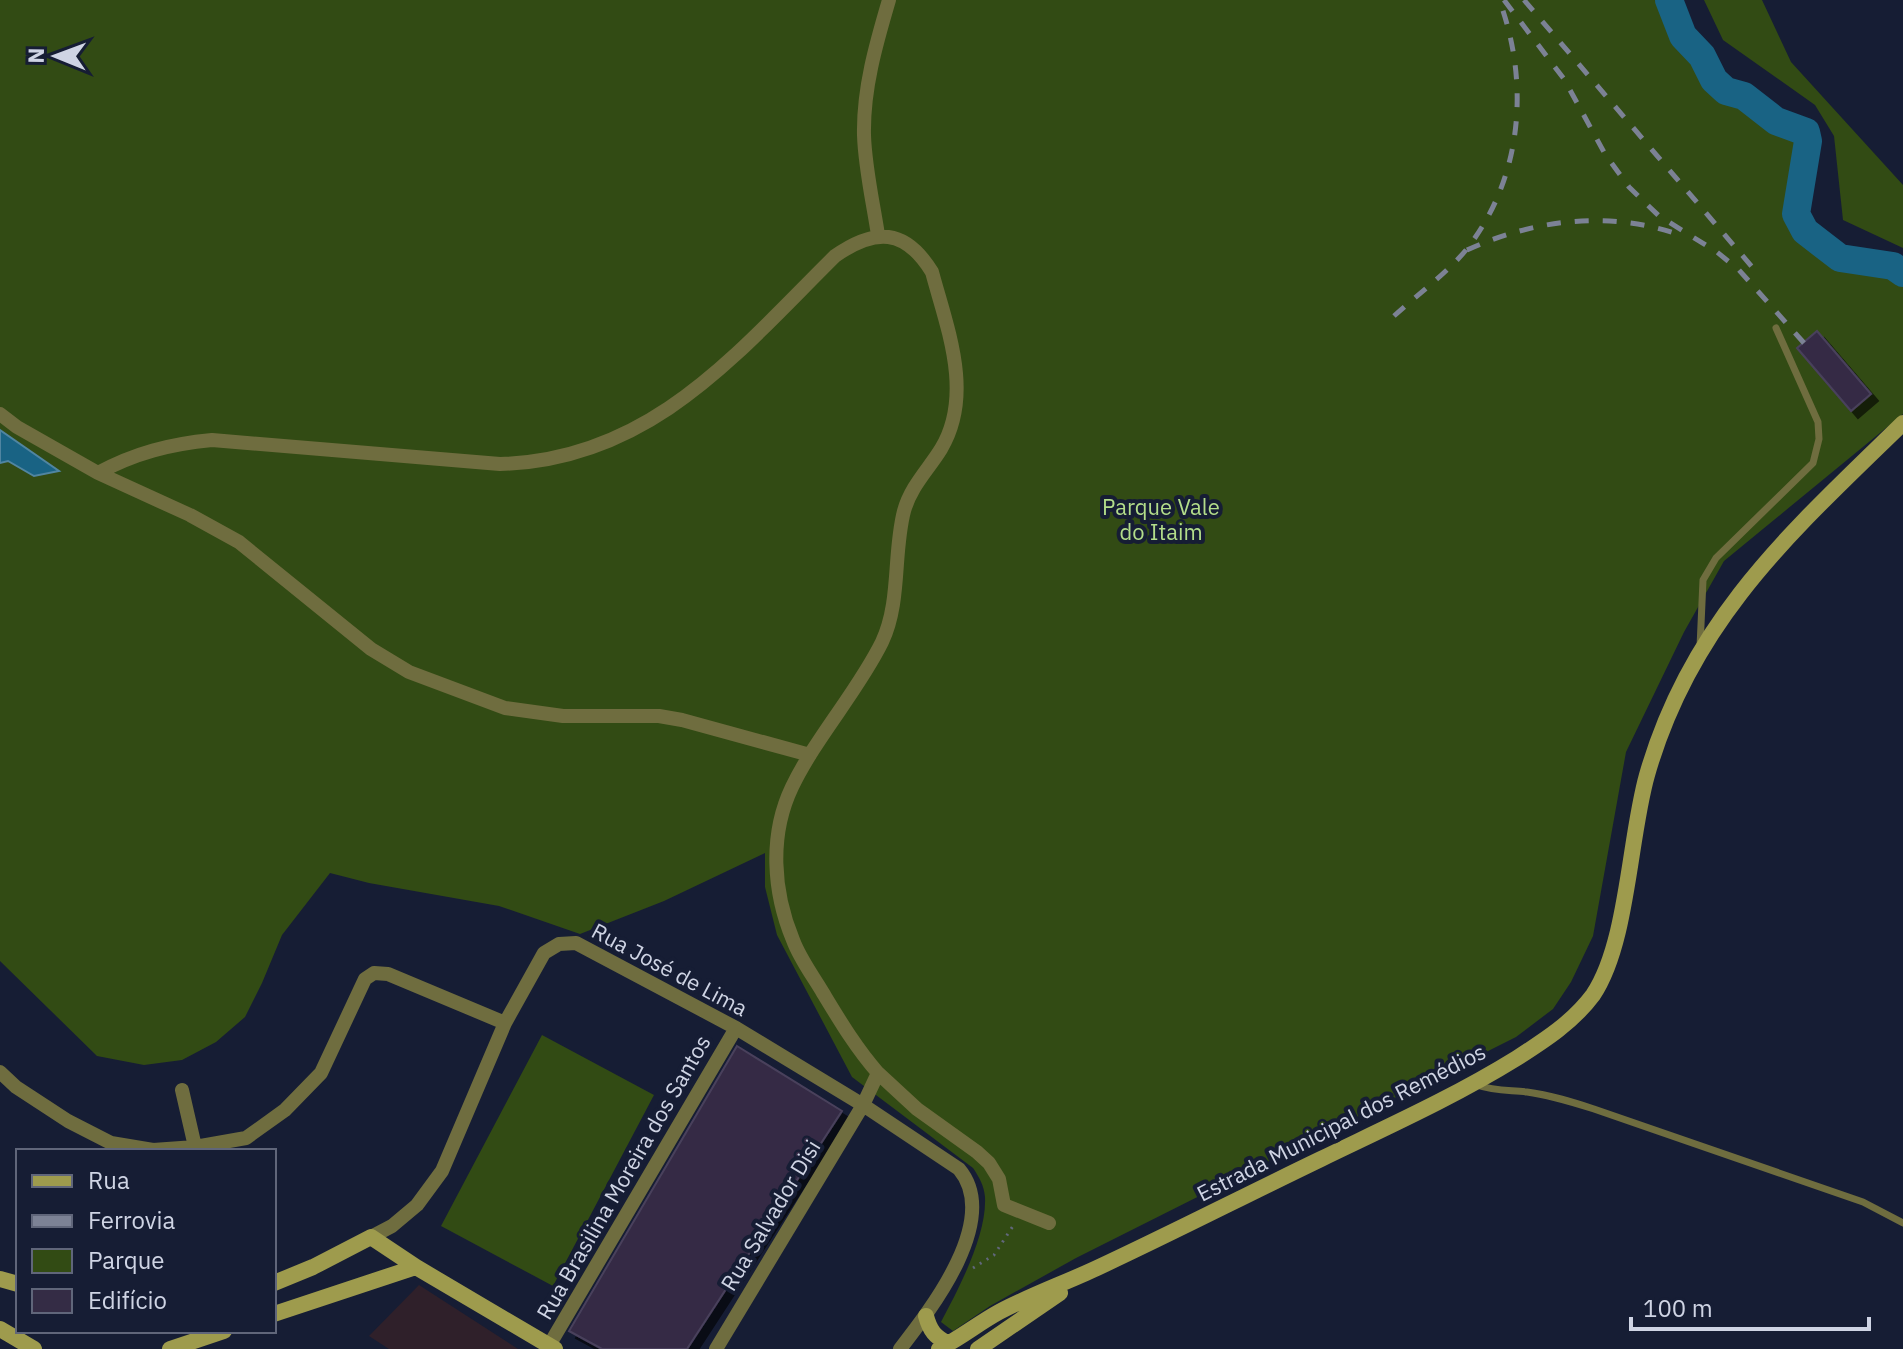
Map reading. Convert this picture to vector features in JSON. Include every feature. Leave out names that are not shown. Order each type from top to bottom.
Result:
[{"type":"main road","name":"Estrada Municipal dos Remédios","points":[[944,1346],[1000,1312],[1475,1084],[1547,1038],[1573,1017],[1594,993],[1614,946],[1637,813],[1647,774],[1662,728],[1700,649],[1717,622],[1771,555],[1903,423]]},
{"type":"main road","points":[[276,1282],[371,1237],[551,1348]]},
{"type":"main road","points":[[276,1313],[416,1267]]},
{"type":"main road","name":"Estrada Municipal dos Remédios","points":[[978,1349],[1097,1268]]},
{"type":"main road","points":[[926,1316],[929,1329],[944,1346]]},
{"type":"main road","points":[[0,1329],[34,1349]]},
{"type":"main road","points":[[170,1349],[218,1333]]},
{"type":"street","points":[[878,235],[864,139],[864,115],[866,91],[889,0]]},
{"type":"street","points":[[98,473],[142,452],[212,440],[500,464],[530,463],[561,457],[636,430],[710,380],[835,256],[855,242],[878,235],[914,248],[932,272],[956,361],[956,409],[942,447],[919,478],[905,509],[897,550],[894,592],[882,642],[791,788],[780,820],[777,885],[793,942],[850,1038],[878,1073],[917,1109],[977,1152],[999,1179],[1004,1205],[1049,1223]]},
{"type":"street","points":[[0,414],[98,473],[190,515],[239,542],[371,649],[409,672],[505,708],[563,716],[659,716],[810,755]]},
{"type":"street","name":"Rua José de Lima","points":[[371,1237],[392,1226],[417,1205],[442,1171],[505,1023],[544,953],[559,944],[576,943],[736,1028],[863,1105],[959,1169],[971,1187],[973,1201],[957,1267]]},
{"type":"street","points":[[182,1090],[196,1149],[246,1138],[285,1110],[321,1073],[365,979],[374,973],[388,974],[505,1023]]},
{"type":"street","name":"Rua Brasilina Moreira dos Santos","points":[[551,1348],[736,1028]]},
{"type":"street","points":[[0,1072],[16,1087],[68,1121],[111,1143],[147,1149]]},
{"type":"street","name":"Rua Salvador Disi","points":[[716,1349],[863,1105],[878,1073]]},
{"type":"street","points":[[900,1349],[926,1316],[957,1267]]},
{"type":"lane","points":[[1700,649],[1703,580],[1716,558],[1813,463],[1819,439],[1818,422],[1776,328]]},
{"type":"lane","points":[[1475,1084],[1494,1091],[1527,1092],[1594,1109],[1863,1202],[1903,1223]]},
{"type":"path","points":[[957,1267],[977,1267],[994,1255],[1011,1233],[1018,1211]]},
{"type":"shaded area","points":[[419,1285],[518,1349],[389,1349],[369,1336]]},
{"type":"green space","name":"Parque Vale do Itaim","points":[[0,0],[1668,0],[1683,36],[1714,80],[1808,141],[1798,192],[1805,232],[1840,258],[1893,266],[1903,274],[1903,414],[1724,561],[1684,632],[1626,752],[1593,936],[1571,982],[1553,1009],[1516,1037],[1076,1258],[990,1306],[953,1331],[941,1322],[963,1278],[982,1228],[985,1197],[982,1185],[973,1168],[852,1077],[777,935],[765,887],[765,853],[664,901],[580,934],[499,906],[330,873],[282,935],[245,1017],[216,1042],[182,1060],[144,1065],[97,1056],[0,961]]},
{"type":"green space","points":[[1704,0],[1762,0],[1791,62],[1903,185],[1903,248],[1843,220],[1834,136],[1815,105],[1723,40]]},
{"type":"green space","points":[[542,1035],[654,1095],[553,1286],[441,1226]]},
{"type":"water","points":[[0,430],[59,471],[34,476],[8,461],[0,463]]},
{"type":"building","points":[[1817,331],[1871,394],[1851,411],[1797,348]]},
{"type":"building","points":[[737,1046],[842,1111],[687,1349],[602,1349],[569,1331]]},
{"type":"waterway","points":[[1669,0],[1683,36],[1702,56],[1714,80],[1726,91],[1744,96],[1776,121],[1806,132],[1808,141],[1796,214],[1805,231],[1840,258],[1893,266],[1903,273]]},
{"type":"railway","points":[[1504,0],[1564,79],[1605,154],[1629,187],[1659,216],[1717,252],[1739,270],[1804,343]]},
{"type":"railway","points":[[1524,0],[1759,275]]},
{"type":"railway","points":[[1394,316],[1466,250],[1485,222],[1499,193],[1509,162],[1517,98],[1515,66],[1500,2]]},
{"type":"railway","points":[[1467,250],[1518,231],[1570,222],[1624,222],[1677,234]]}]
